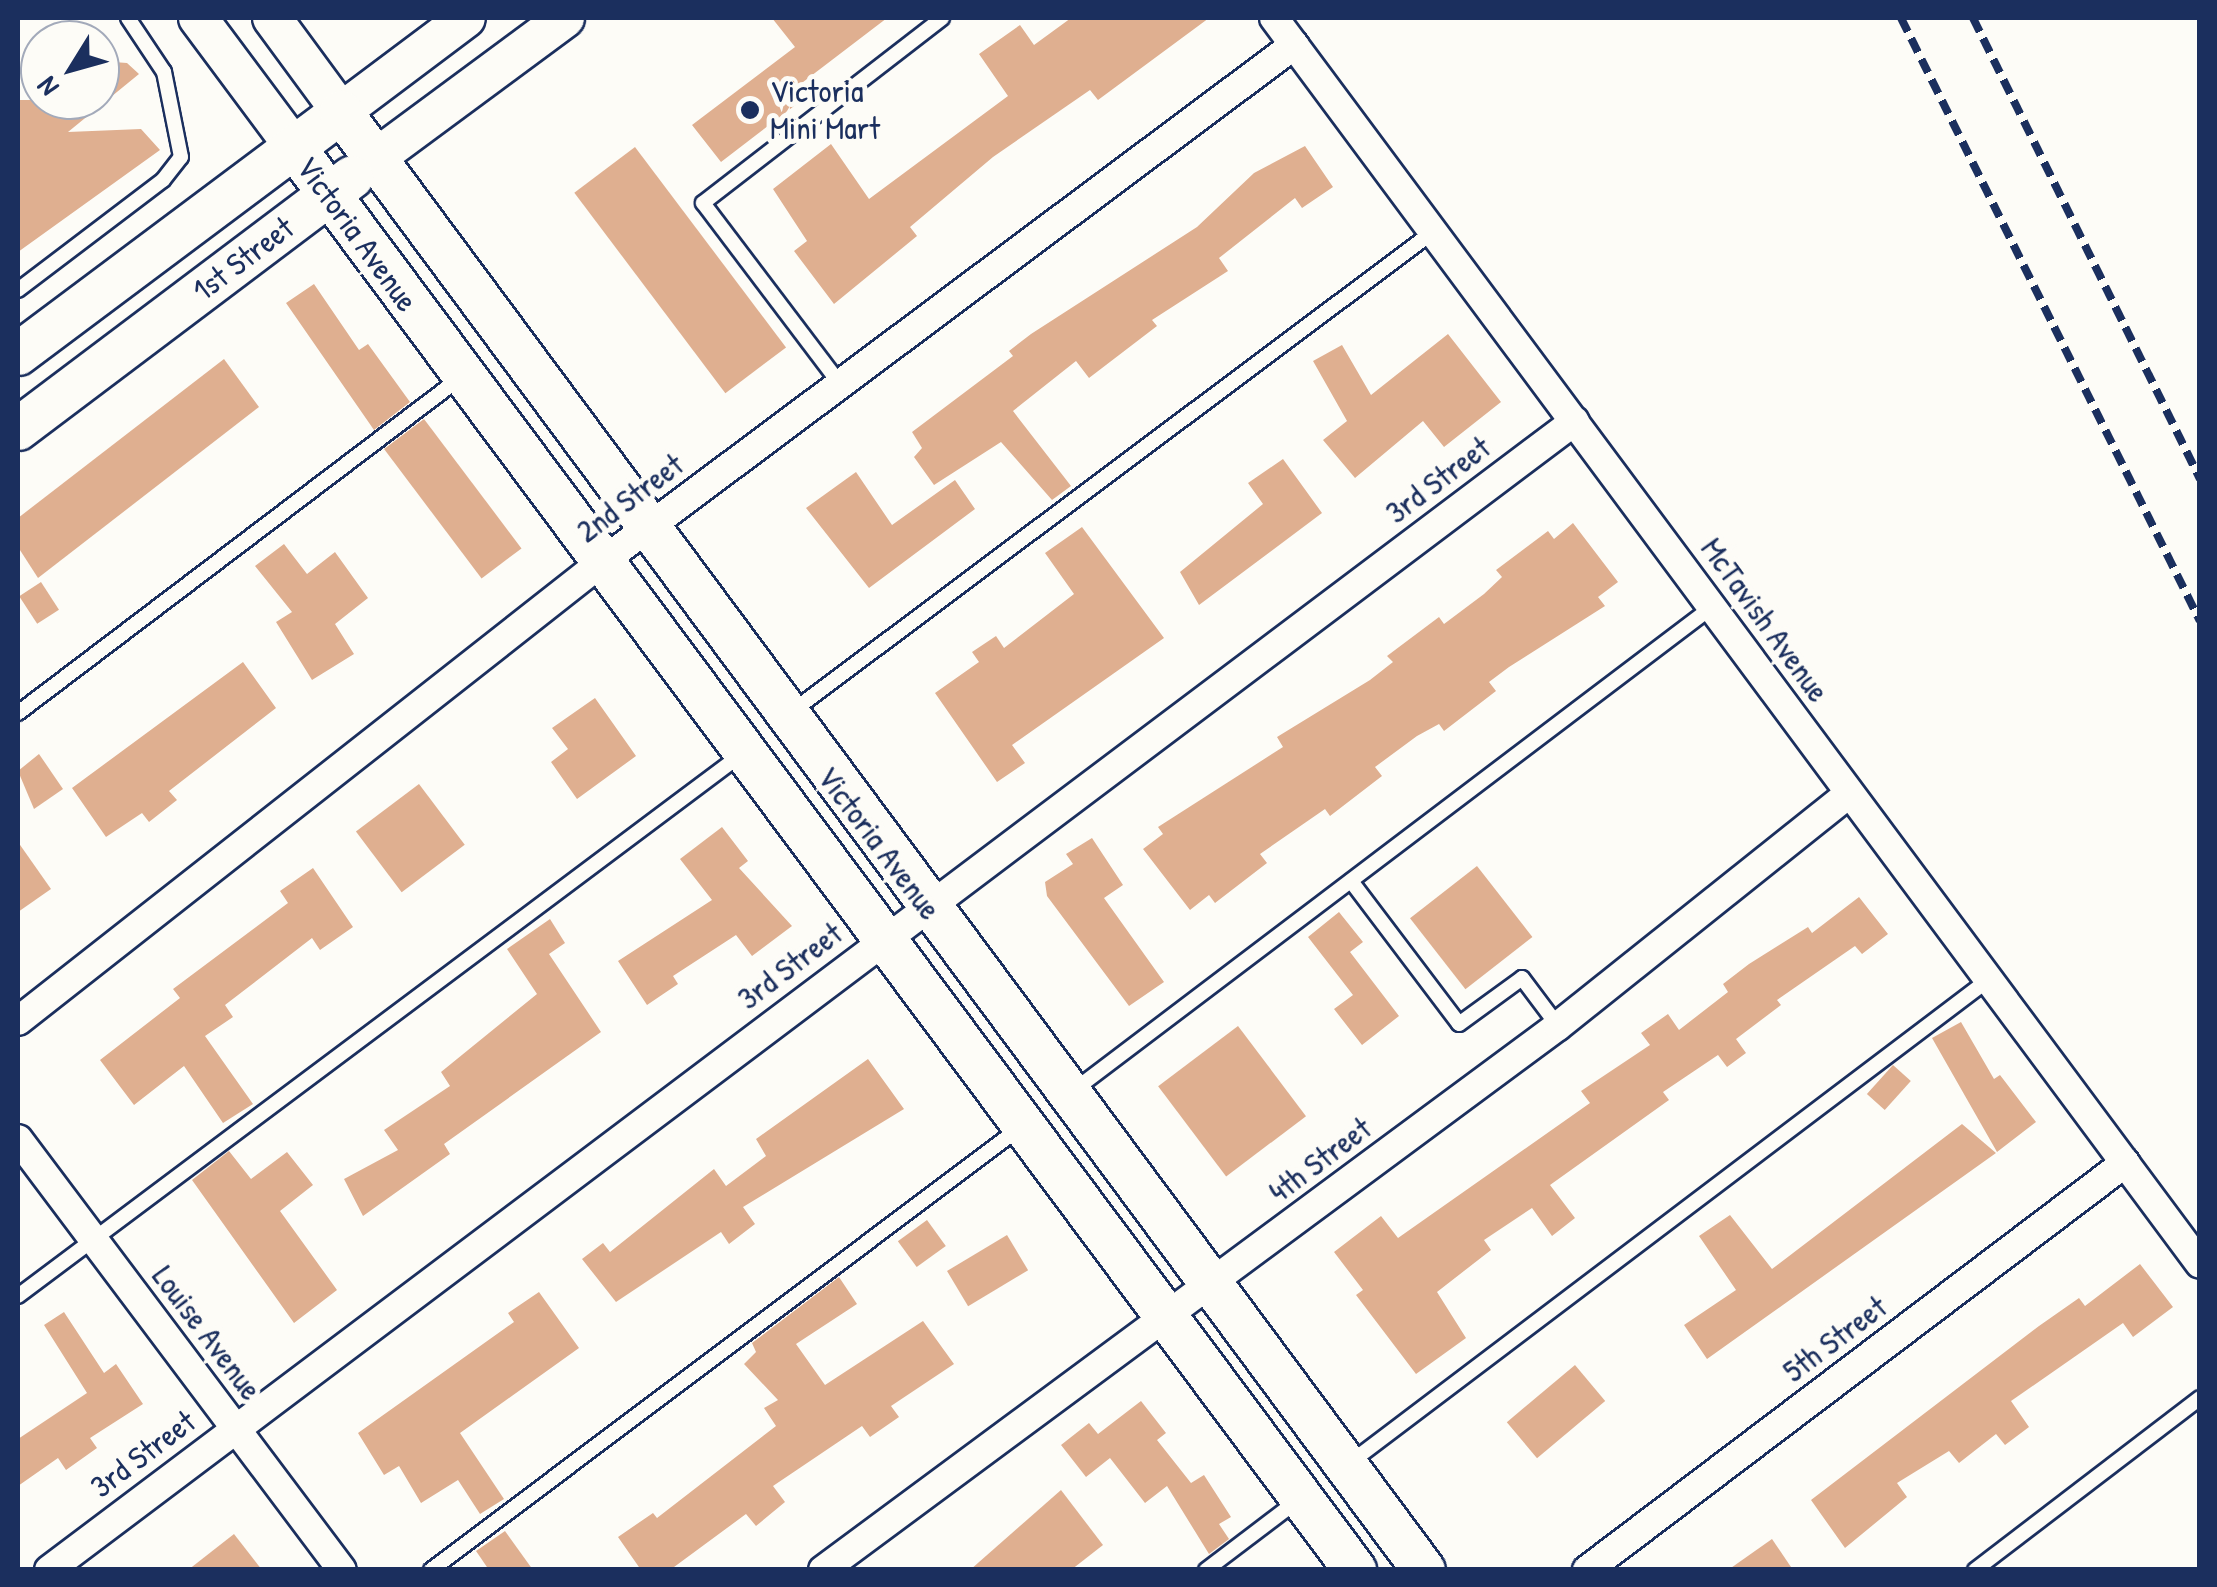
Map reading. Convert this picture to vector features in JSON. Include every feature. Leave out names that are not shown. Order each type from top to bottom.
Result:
[{"type":"main road","points":[[198,18],[294,147]]},
{"type":"main road","points":[[272,18],[341,112]]},
{"type":"main road","name":"1st Street","points":[[18,354],[466,18]]},
{"type":"main road","name":"1st Street","points":[[18,430],[565,18]]},
{"type":"main road","name":"Victoria Avenue","points":[[341,112],[926,906],[1424,1570]]},
{"type":"main road","name":"Victoria Avenue","points":[[294,147],[1355,1570]]},
{"type":"street","name":"McTavish Avenue","points":[[1274,18],[2200,1264]]},
{"type":"street","name":"2nd Street","points":[[18,1021],[602,562],[1294,45]]},
{"type":"street","name":"3rd Street","points":[[66,1565],[235,1428],[1575,421]]},
{"type":"street","name":"4th Street","points":[[824,1570],[1558,1026],[1849,794]]},
{"type":"street","name":"Louise Avenue","points":[[18,1139],[342,1570]]},
{"type":"street","name":"5th Street","points":[[1587,1570],[2125,1164]]},
{"type":"lane","points":[[18,290],[163,180],[180,157],[164,72],[128,18]]},
{"type":"lane","points":[[840,384],[703,202],[942,18]]},
{"type":"lane","points":[[785,716],[1434,231]]},
{"type":"lane","points":[[18,712],[463,376]]},
{"type":"lane","points":[[1068,1094],[1712,606]]},
{"type":"lane","points":[[18,1296],[747,750]]},
{"type":"lane","points":[[1351,881],[1459,1024],[1522,978],[1558,1026]]},
{"type":"lane","points":[[1347,1465],[1988,980]]},
{"type":"lane","points":[[431,1570],[1022,1127]]},
{"type":"lane","points":[[1975,1570],[2200,1398]]},
{"type":"lane","points":[[1206,1570],[1301,1498]]},
{"type":"building","points":[[772,18],[887,18],[790,92],[798,103],[721,162],[692,125],[795,47]]},
{"type":"building","points":[[1071,18],[1209,18],[1098,100],[1090,90],[993,157],[910,227],[917,236],[834,304],[794,251],[807,241],[773,189],[831,144],[869,199],[1008,96],[979,54],[1020,25],[1034,45]]},
{"type":"building","points":[[120,62],[127,63],[139,74],[120,90]]},
{"type":"building","points":[[18,100],[20,120],[83,120],[68,132],[141,129],[160,150],[18,252]]},
{"type":"building","points":[[1305,146],[1333,187],[1302,208],[1295,198],[1219,258],[1228,271],[1152,320],[1157,326],[1089,378],[1076,361],[1013,411],[1071,486],[1052,500],[1001,442],[934,485],[914,457],[922,448],[912,432],[1013,356],[1009,351],[1031,334],[1197,227],[1254,173]]},
{"type":"building","points":[[635,147],[786,347],[725,393],[574,193]]},
{"type":"building","points":[[314,284],[359,350],[368,344],[410,402],[374,430],[286,303]]},
{"type":"building","points":[[1448,334],[1501,402],[1444,447],[1423,421],[1355,478],[1323,440],[1347,421],[1313,361],[1342,345],[1371,395]]},
{"type":"building","points":[[224,359],[259,407],[38,578],[18,547],[18,518]]},
{"type":"building","points":[[424,419],[521,548],[482,578],[384,449]]},
{"type":"building","points":[[1283,459],[1322,513],[1199,605],[1180,572],[1263,504],[1248,483]]},
{"type":"building","points":[[856,472],[892,525],[955,480],[975,509],[869,588],[806,508]]},
{"type":"building","points":[[1573,523],[1618,582],[1598,597],[1605,606],[1489,682],[1496,691],[1444,731],[1439,724],[1375,767],[1382,776],[1330,816],[1325,809],[1260,854],[1267,863],[1215,903],[1209,895],[1190,910],[1143,849],[1163,834],[1158,827],[1283,747],[1277,737],[1370,680],[1393,662],[1387,656],[1439,617],[1444,624],[1484,594],[1502,577],[1496,570],[1548,531],[1554,539]]},
{"type":"building","points":[[1082,527],[1164,638],[1012,745],[1025,763],[997,782],[935,693],[979,662],[972,652],[996,636],[1004,648],[1074,594],[1045,553]]},
{"type":"building","points":[[284,544],[307,574],[335,552],[368,598],[335,624],[354,654],[312,680],[276,622],[292,612],[255,566]]},
{"type":"building","points":[[41,582],[59,610],[37,624],[19,596]]},
{"type":"building","points":[[243,662],[276,708],[169,791],[177,800],[149,822],[142,813],[106,837],[72,788]]},
{"type":"building","points":[[595,698],[636,756],[577,799],[551,762],[568,749],[552,728]]},
{"type":"building","points":[[39,754],[63,789],[34,809],[18,771]]},
{"type":"building","points":[[419,784],[465,845],[402,892],[356,832]]},
{"type":"building","points":[[722,827],[748,861],[739,868],[792,926],[752,956],[736,935],[673,976],[678,984],[647,1005],[618,961],[712,900],[680,859]]},
{"type":"building","points":[[1092,838],[1123,885],[1104,898],[1164,982],[1129,1006],[1047,896],[1045,882],[1073,864],[1066,854]]},
{"type":"building","points":[[18,842],[51,889],[18,912]]},
{"type":"building","points":[[1477,866],[1532,937],[1465,989],[1410,918]]},
{"type":"building","points":[[313,868],[353,927],[320,950],[312,938],[225,1005],[233,1017],[205,1036],[253,1104],[223,1123],[184,1066],[134,1105],[100,1060],[180,998],[173,989],[288,903],[280,891]]},
{"type":"building","points":[[1859,897],[1888,934],[1862,954],[1855,946],[1777,1000],[1781,1005],[1736,1039],[1746,1053],[1727,1067],[1718,1055],[1663,1092],[1669,1100],[1550,1185],[1575,1218],[1552,1236],[1532,1208],[1484,1240],[1491,1250],[1437,1292],[1466,1338],[1416,1374],[1356,1295],[1363,1290],[1334,1252],[1381,1216],[1398,1238],[1590,1103],[1581,1091],[1650,1045],[1641,1033],[1668,1014],[1679,1030],[1728,992],[1723,984],[1749,964],[1808,927],[1812,933]]},
{"type":"building","points":[[1339,912],[1363,942],[1350,952],[1399,1016],[1362,1045],[1334,1009],[1353,995],[1308,937]]},
{"type":"building","points":[[550,919],[565,943],[549,954],[601,1032],[444,1144],[450,1154],[363,1216],[344,1179],[398,1150],[384,1130],[450,1086],[441,1072],[537,994],[507,949]]},
{"type":"building","points":[[1961,1022],[1994,1079],[2000,1075],[2036,1122],[1997,1152],[1932,1038]]},
{"type":"building","points":[[1238,1026],[1306,1116],[1226,1176],[1158,1086]]},
{"type":"building","points":[[868,1059],[904,1109],[743,1207],[755,1224],[729,1244],[721,1232],[616,1302],[582,1259],[603,1243],[610,1252],[714,1169],[726,1186],[766,1156],[756,1139]]},
{"type":"building","points":[[1893,1065],[1911,1081],[1885,1110],[1867,1094]]},
{"type":"building","points":[[1962,1124],[1996,1153],[1707,1359],[1684,1325],[1736,1290],[1699,1236],[1730,1215],[1772,1269]]},
{"type":"building","points":[[229,1151],[251,1179],[287,1152],[313,1185],[280,1211],[337,1290],[294,1323],[192,1180]]},
{"type":"building","points":[[927,1220],[946,1246],[917,1267],[898,1241]]},
{"type":"building","points":[[1007,1235],[1028,1270],[968,1306],[947,1271]]},
{"type":"building","points":[[2140,1264],[2173,1307],[2133,1337],[2123,1323],[2011,1401],[2029,1427],[2005,1445],[1996,1434],[1959,1463],[1949,1451],[1897,1483],[1907,1497],[1845,1548],[1811,1500],[2039,1326],[2079,1298],[2085,1306]]},
{"type":"building","points":[[839,1277],[857,1304],[796,1344],[825,1385],[923,1321],[954,1364],[891,1406],[899,1417],[870,1437],[862,1426],[773,1486],[785,1502],[756,1526],[746,1514],[670,1570],[641,1570],[618,1537],[653,1513],[657,1518],[776,1426],[764,1408],[778,1400],[744,1364],[756,1352],[752,1343]]},
{"type":"building","points":[[539,1292],[579,1348],[460,1433],[504,1499],[480,1514],[458,1480],[421,1503],[399,1466],[384,1475],[358,1433],[514,1322],[508,1313]]},
{"type":"building","points":[[64,1312],[104,1373],[116,1364],[143,1404],[90,1438],[97,1448],[66,1470],[58,1458],[18,1486],[18,1439],[87,1393],[44,1325]]},
{"type":"building","points":[[1575,1365],[1605,1401],[1537,1458],[1507,1422]]},
{"type":"building","points":[[1141,1401],[1166,1433],[1157,1440],[1191,1483],[1204,1475],[1231,1517],[1219,1524],[1229,1539],[1209,1554],[1167,1486],[1145,1503],[1110,1458],[1086,1477],[1061,1445],[1089,1423],[1098,1434]]},
{"type":"building","points":[[1061,1490],[1103,1545],[1071,1570],[970,1570]]},
{"type":"building","points":[[505,1531],[533,1570],[489,1570],[476,1551]]},
{"type":"building","points":[[234,1534],[262,1570],[188,1570]]},
{"type":"building","points":[[1772,1539],[1793,1570],[1728,1570]]},
{"type":"railway","points":[[1901,18],[2200,621]]},
{"type":"railway","points":[[1973,18],[2200,479]]},
{"type":"place","name":"Victoria Mini Mart","points":[[750,110]]}]
